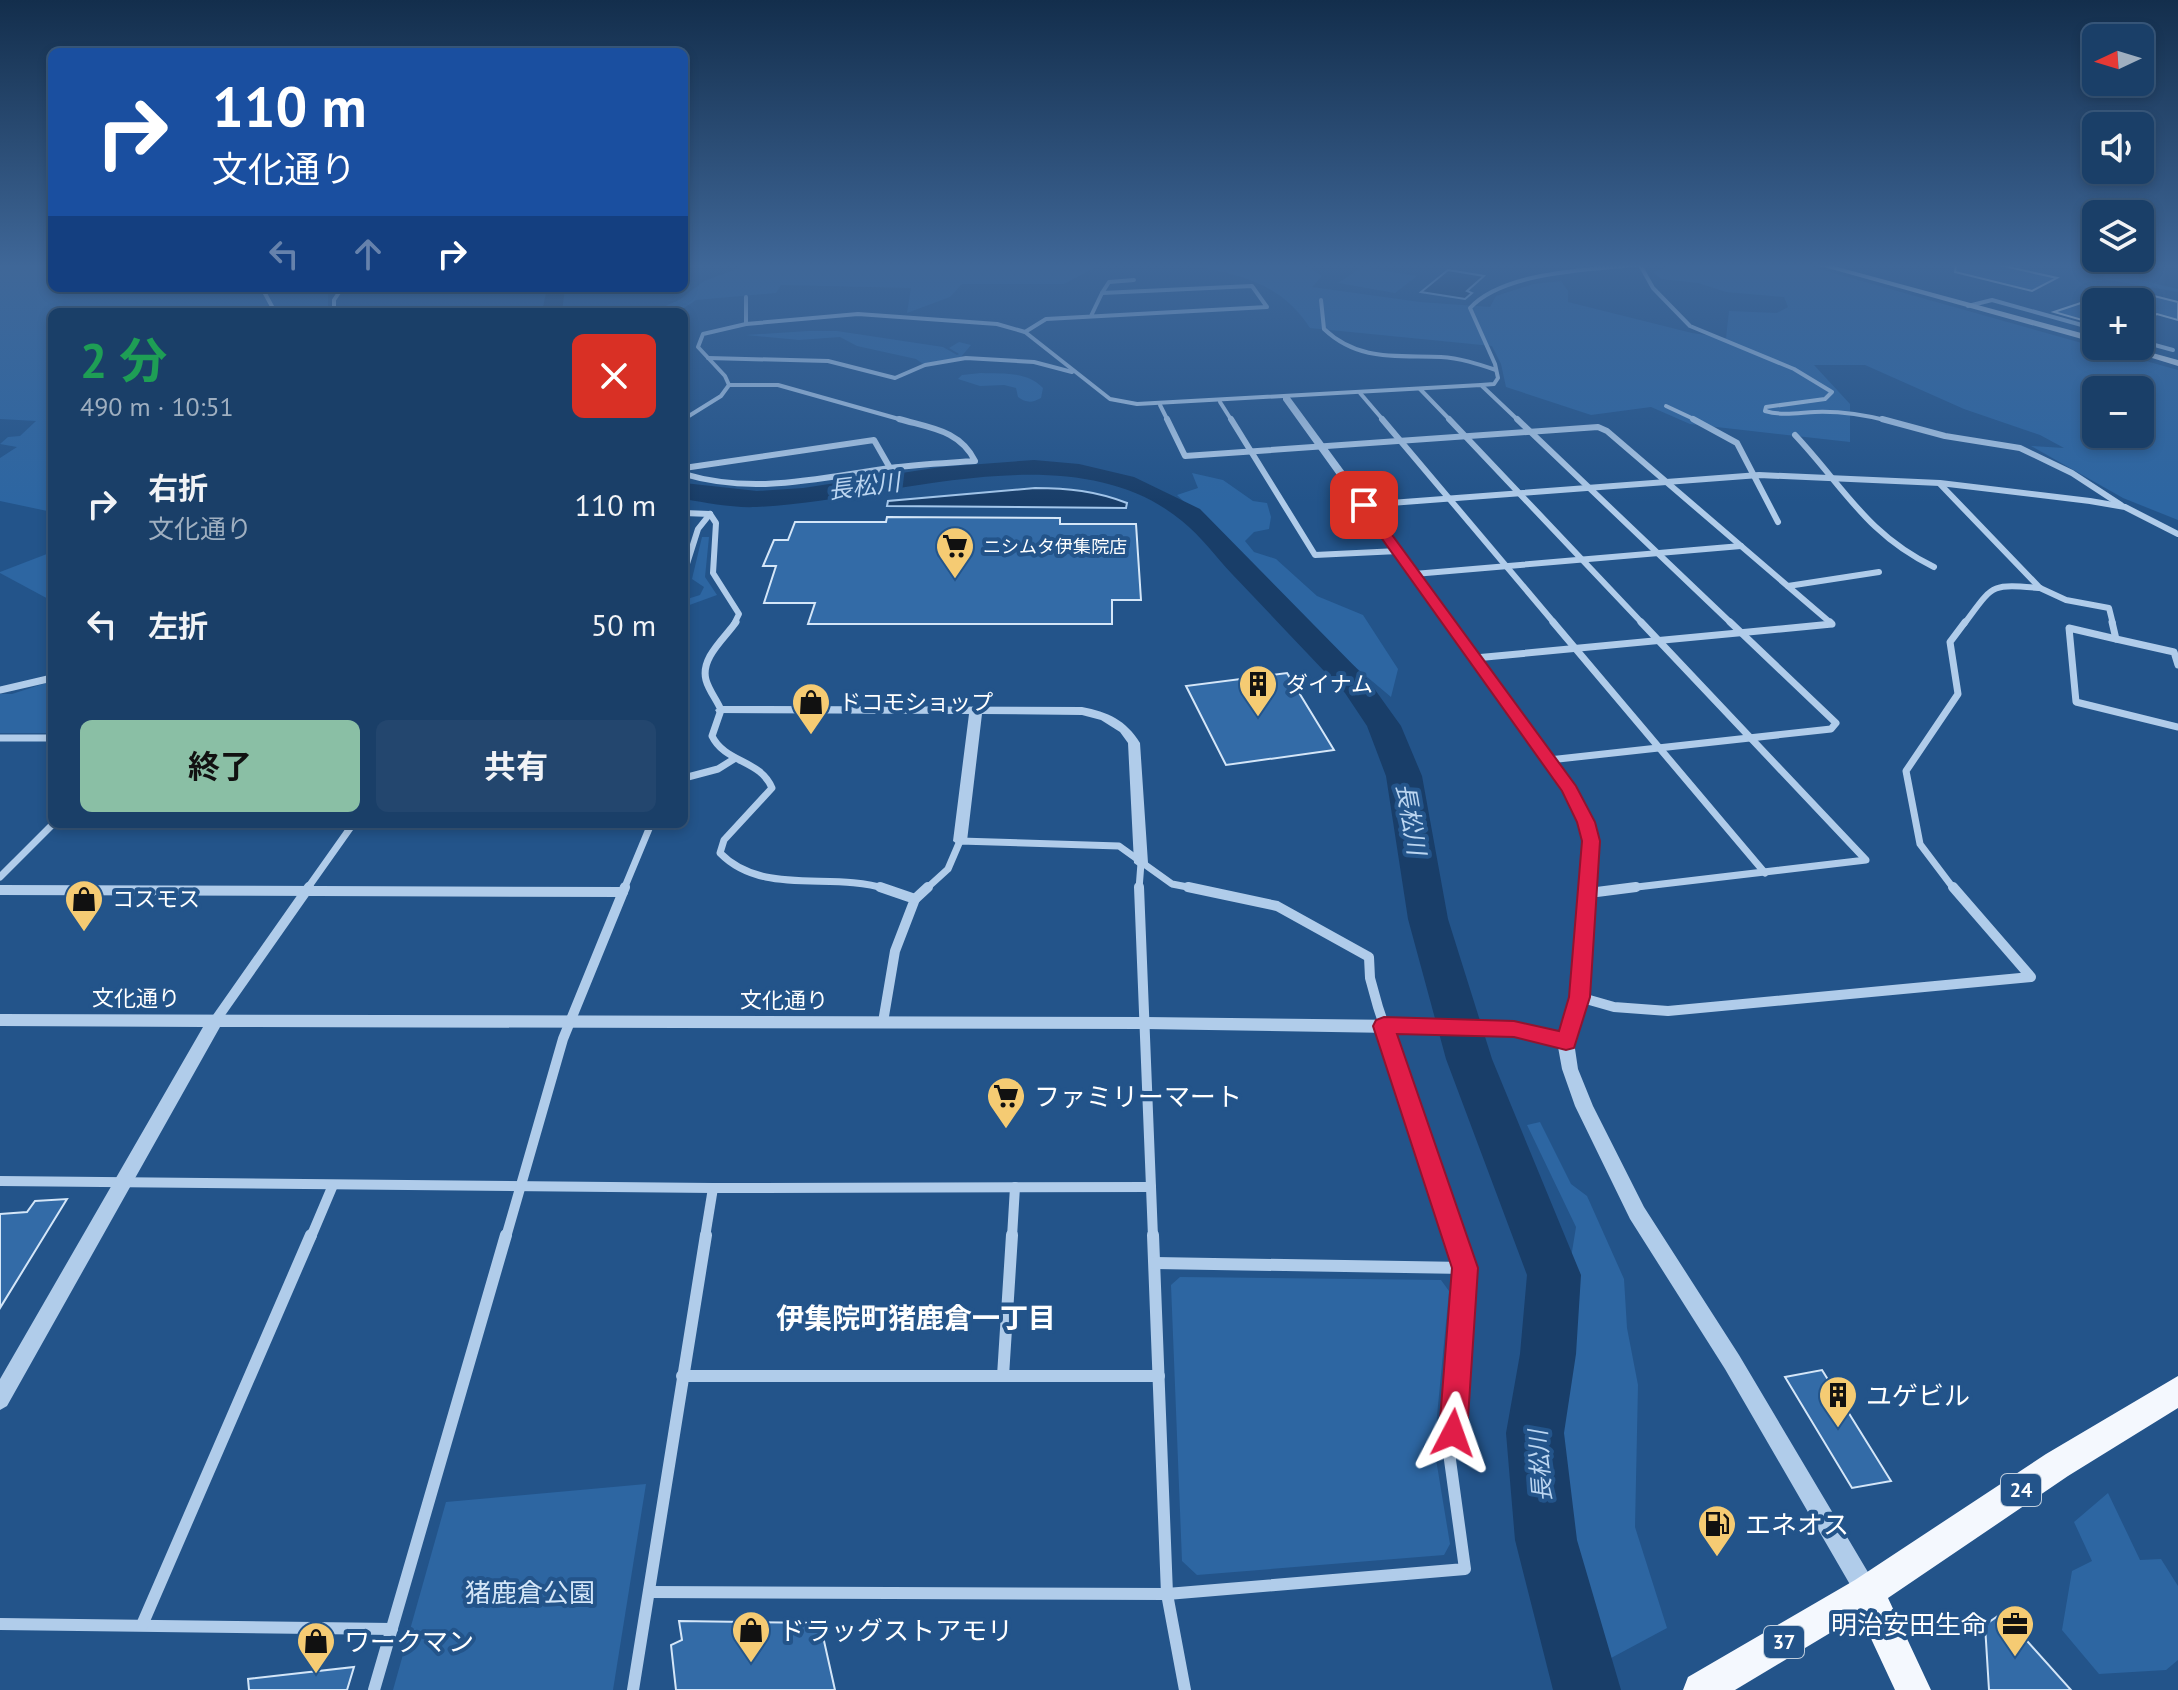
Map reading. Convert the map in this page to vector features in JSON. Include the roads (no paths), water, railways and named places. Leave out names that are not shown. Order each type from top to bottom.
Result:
[{"type":"main road","points":[[2154,356],[2178,363]]},
{"type":"main road","name":"24","points":[[1867,1592],[2057,1465],[2178,1391]]},
{"type":"main road","points":[[1867,1592],[1913,1690]]},
{"type":"main road","name":"37","points":[[1701,1690],[1867,1592]]},
{"type":"street","points":[[697,344],[729,385]]},
{"type":"street","points":[[1040,344],[1110,399],[1160,405],[1494,384],[1498,378],[1485,344]]},
{"type":"street","points":[[1345,344],[1382,359],[1445,357],[1496,370]]},
{"type":"street","points":[[1733,344],[1794,369],[1832,392],[1825,399],[1766,407],[1765,411],[1779,415],[1817,412],[1862,414],[1945,436],[2020,448],[2072,473],[2125,507],[2178,534]]},
{"type":"street","points":[[2154,344],[2175,348]]},
{"type":"street","points":[[2162,358],[2175,348]]},
{"type":"street","points":[[708,358],[828,361],[895,378],[925,365],[966,358],[1034,362],[1077,373]]},
{"type":"street","points":[[688,417],[721,396],[729,385]]},
{"type":"street","points":[[688,473],[705,482],[769,485],[890,468],[975,461],[968,446],[955,435],[778,385],[729,385]]},
{"type":"street","points":[[1481,385],[1836,723],[1831,729],[1549,760]]},
{"type":"street","points":[[1420,389],[1866,860],[1589,893]]},
{"type":"street","points":[[1360,393],[1765,873]]},
{"type":"street","points":[[1286,398],[1549,760],[1570,790],[1586,822],[1591,841],[1589,893],[1579,997],[1566,1042],[1570,1069],[1584,1106],[1637,1213],[1732,1362],[1867,1592]]},
{"type":"street","points":[[1220,402],[1315,555],[1398,551]]},
{"type":"street","points":[[1160,405],[1185,456],[1598,427],[1607,431],[1832,624],[1475,658]]},
{"type":"street","points":[[1666,406],[1737,443],[1778,522]]},
{"type":"street","points":[[1795,435],[1872,530],[1911,558],[1934,567]]},
{"type":"street","points":[[688,470],[874,440],[890,468]]},
{"type":"street","points":[[1364,505],[1754,476],[1940,483],[2125,507]]},
{"type":"street","points":[[1940,483],[2040,588]]},
{"type":"street","points":[[688,513],[710,514]]},
{"type":"street","points":[[688,560],[698,529],[710,514]]},
{"type":"street","points":[[710,514],[716,523],[713,573],[739,614],[736,625],[706,665],[706,680],[721,710],[712,736],[715,746],[734,759],[763,771],[772,788],[724,840],[720,853],[740,869],[774,879],[857,882],[915,899]]},
{"type":"street","points":[[1414,574],[1741,546]]},
{"type":"street","points":[[1788,586],[1879,572]]},
{"type":"street","points":[[1579,997],[1614,1007],[1668,1011],[2031,977],[1962,900],[1920,844],[1906,771],[1958,694],[1957,671],[1950,642],[1991,588],[2003,585],[2040,588],[2066,600],[2109,608],[2116,639]]},
{"type":"street","points":[[2178,665],[2174,652],[2069,628],[2076,702],[2178,727]]},
{"type":"street","points":[[0,690],[48,679]]},
{"type":"street","points":[[721,710],[1082,711],[1112,719],[1127,730],[1134,743],[1167,1594],[1185,1690]]},
{"type":"street","points":[[883,1022],[895,951],[915,899],[948,869],[960,841],[976,711]]},
{"type":"street","points":[[0,738],[48,738]]},
{"type":"street","points":[[688,777],[718,769],[734,759]]},
{"type":"street","points":[[0,877],[49,828]]},
{"type":"street","points":[[0,1399],[215,1021],[350,828]]},
{"type":"street","points":[[374,1690],[568,1021],[649,828]]},
{"type":"street","points":[[649,1592],[1167,1594],[1465,1569],[1450,1460],[1465,1268],[1389,1026],[1370,978],[1369,957],[1277,906],[1172,884],[1119,846],[960,841]]},
{"type":"street","points":[[0,890],[623,892]]},
{"type":"street","name":"文化通り","points":[[0,1020],[1488,1027],[1514,1029],[1566,1042]]},
{"type":"street","points":[[0,1181],[713,1188],[1151,1187]]},
{"type":"street","points":[[142,1625],[333,1185]]},
{"type":"street","points":[[1003,1376],[1015,1187]]},
{"type":"street","points":[[633,1690],[713,1188]]},
{"type":"street","points":[[1155,1263],[1465,1268]]},
{"type":"street","points":[[682,1376],[1159,1376]]},
{"type":"street","points":[[0,1624],[392,1629]]},
{"type":"waterway","name":"長松川","points":[[688,492],[757,499],[849,489],[941,474],[1034,467],[1079,471],[1125,482],[1191,515],[1357,687],[1384,726],[1404,776],[1428,919],[1469,1059],[1554,1275],[1548,1354],[1535,1433],[1546,1540],[1587,1690]]},
{"type":"place","name":"ニシムタ伊集院店","points":[[955,580]]},
{"type":"place","name":"ダイナム","points":[[1258,718]]},
{"type":"place","name":"ドコモショップ","points":[[811,736]]},
{"type":"place","name":"コスモス","points":[[84,933]]},
{"type":"place","name":"ファミリーマート","points":[[1006,1130]]},
{"type":"place","name":"ユゲビル","points":[[1838,1429]]},
{"type":"place","name":"エネオス","points":[[1717,1558]]},
{"type":"place","name":"明治安田生命","points":[[2015,1658]]},
{"type":"place","name":"ドラッグストアモリ","points":[[751,1664]]},
{"type":"place","name":"ワークマン","points":[[316,1675]]},
{"type":"district","name":"伊集院町猪鹿倉一丁目","points":[[916,1317]]},
{"type":"park label","name":"猪鹿倉公園","points":[[530,1592]]}]
